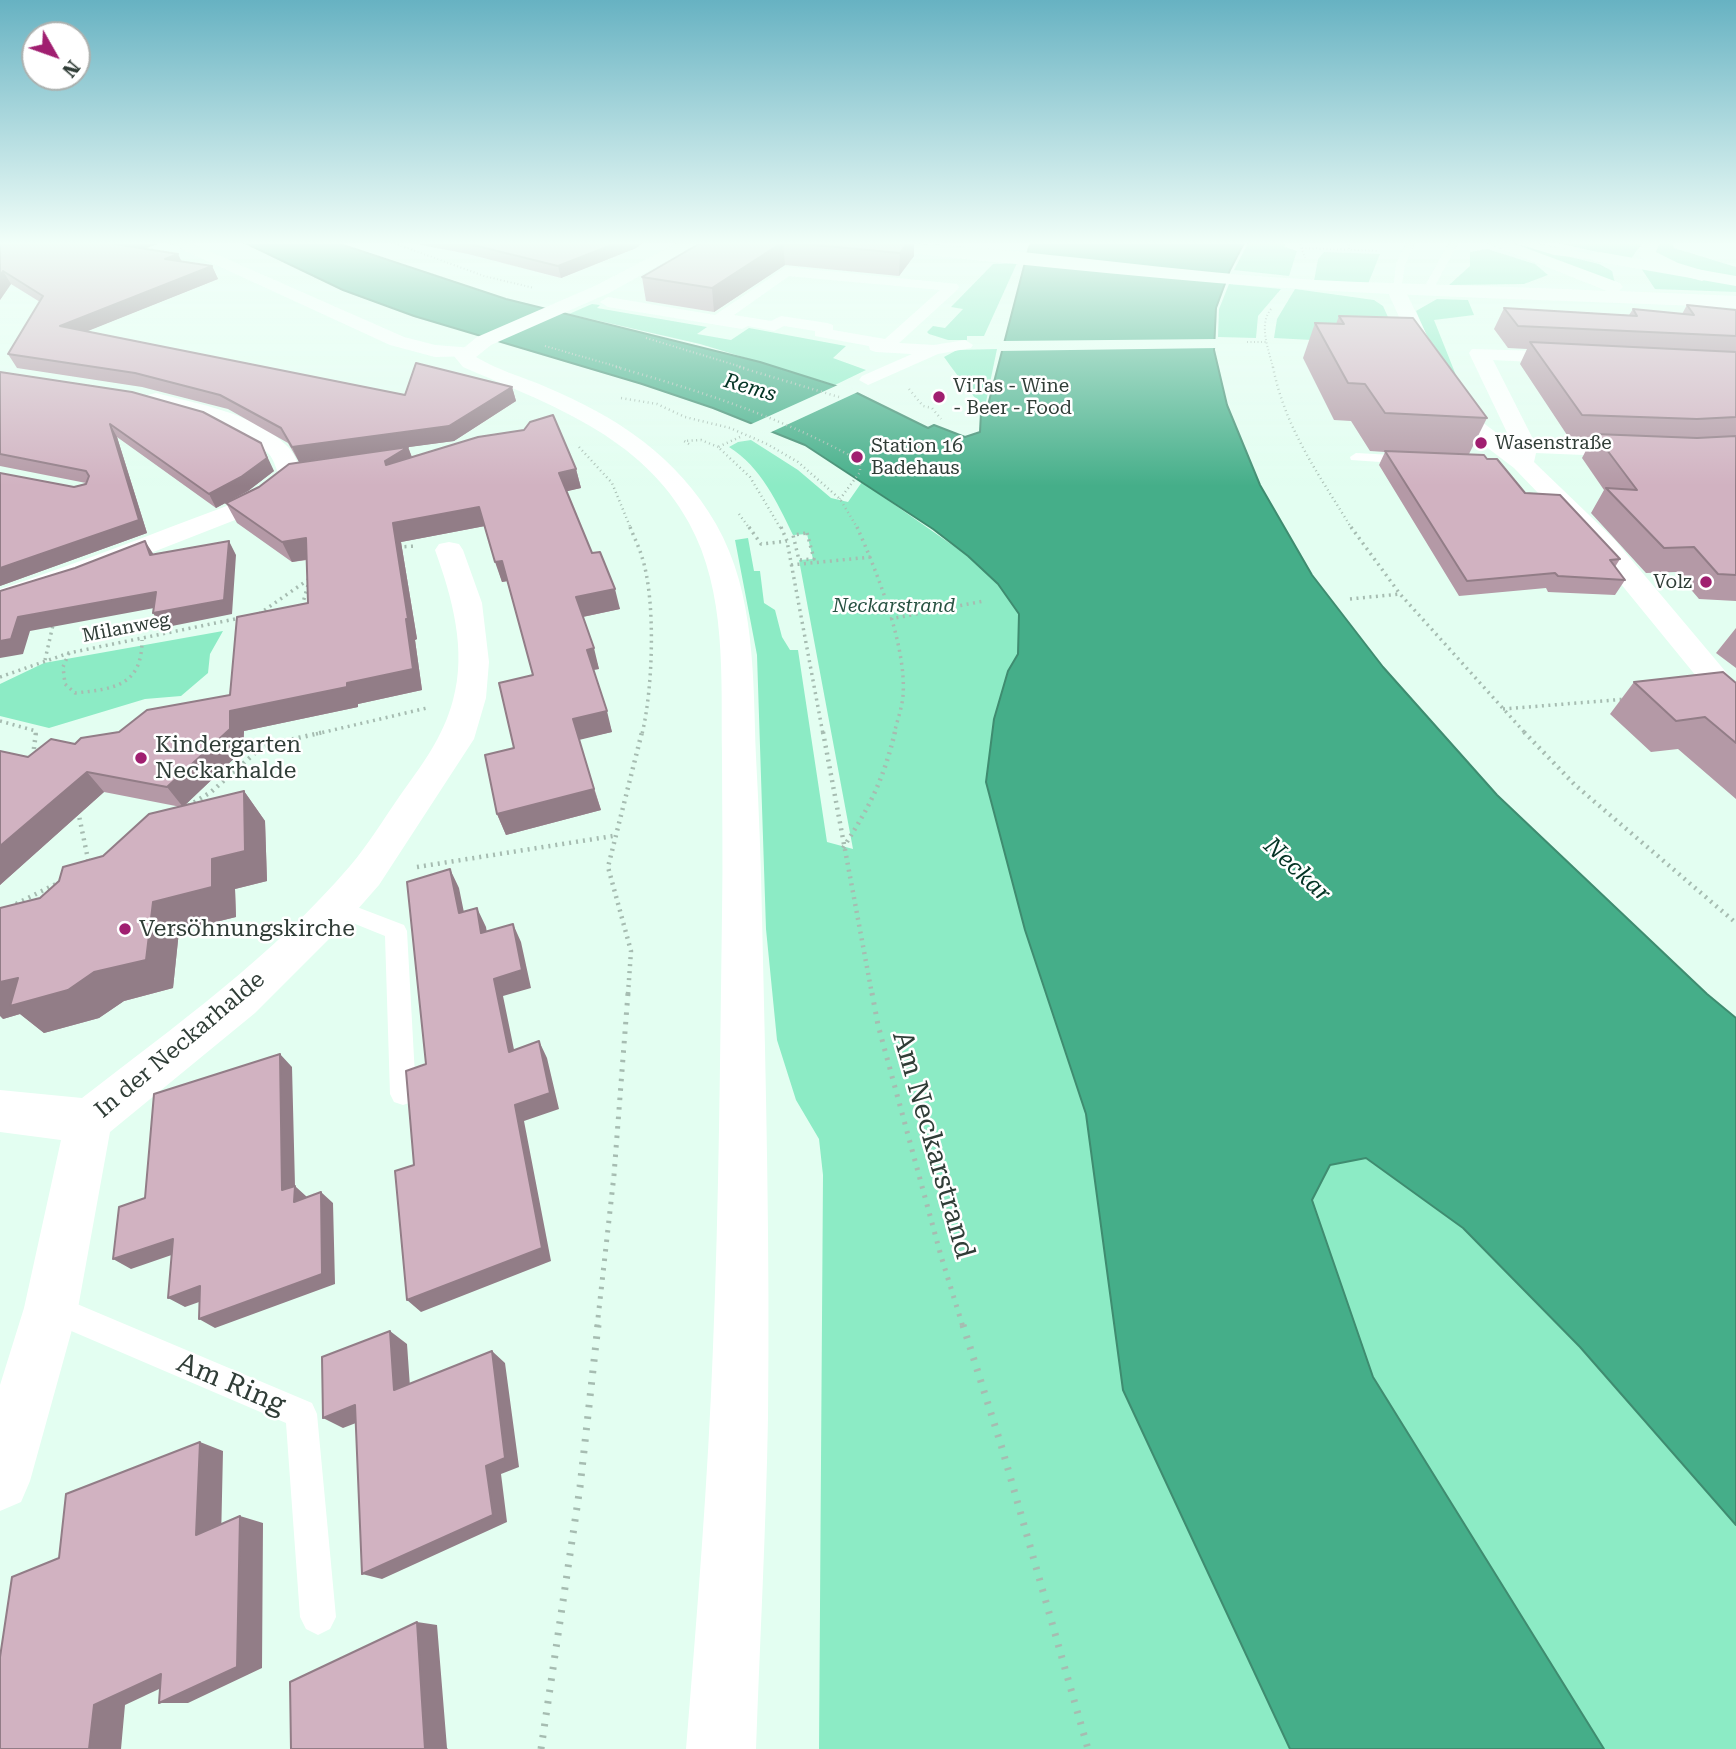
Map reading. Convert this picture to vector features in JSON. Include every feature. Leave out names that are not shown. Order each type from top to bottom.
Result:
[{"type":"main road","points":[[356,323],[397,341],[435,351],[470,349],[528,323]]},
{"type":"main road","points":[[1411,323],[1423,348],[1431,377],[1451,409],[1515,457],[1604,545],[1725,691],[1736,700]]},
{"type":"main road","points":[[470,349],[464,356],[470,363],[536,389],[602,420],[661,465],[685,495],[713,544],[731,614],[738,712],[742,860],[742,1198],[737,1487],[721,1749]]},
{"type":"main road","points":[[1515,457],[1479,353],[1601,359]]},
{"type":"main road","points":[[0,598],[64,577],[244,508],[300,472],[279,450],[219,417],[142,396]]},
{"type":"main road","points":[[1515,457],[1736,449]]},
{"type":"main road","name":"In der Neckarhalde","points":[[0,1111],[89,1121],[240,1000],[336,907],[365,875],[457,739],[470,698],[473,662],[468,603],[449,550]]},
{"type":"main road","points":[[0,1480],[51,1308],[89,1121]]},
{"type":"street","points":[[741,323],[892,348],[933,350],[965,345]]},
{"type":"street","points":[[743,323],[774,326],[779,323]]},
{"type":"street","points":[[793,323],[827,328],[821,333],[889,344],[913,323]]},
{"type":"street","points":[[887,371],[877,361],[922,323]]},
{"type":"street","points":[[868,380],[933,350]]},
{"type":"lane","points":[[1356,457],[1422,461]]},
{"type":"lane","points":[[336,907],[396,931],[403,1094]]},
{"type":"lane","name":"Am Ring","points":[[51,1308],[301,1414],[317,1617]]},
{"type":"path","points":[[1265,325],[1278,393],[1293,430],[1356,535],[1400,594],[1502,709],[1576,785],[1736,923]]},
{"type":"path","points":[[638,337],[710,356],[839,397]]},
{"type":"path","points":[[1247,342],[1268,342]]},
{"type":"path","points":[[534,343],[759,414],[839,448],[860,461],[860,472],[840,499]]},
{"type":"path","points":[[710,356],[720,351]]},
{"type":"path","points":[[906,386],[923,406],[932,408],[942,419]]},
{"type":"path","points":[[616,397],[657,404],[685,417],[730,428],[754,438],[797,462],[840,499],[852,515],[872,557],[898,645],[903,695],[886,769],[872,803],[843,848]]},
{"type":"path","points":[[689,439],[718,447],[740,437]]},
{"type":"path","points":[[541,1749],[580,1487],[615,1162],[631,951],[608,867],[643,728],[650,664],[650,601],[643,559],[612,483],[577,445]]},
{"type":"path","name":"Am Neckarstrand","points":[[718,447],[747,470],[772,509],[787,541],[878,1025],[941,1255],[1002,1448],[1088,1749]]},
{"type":"path","points":[[734,508],[761,544],[787,541]]},
{"type":"path","points":[[807,533],[814,559],[799,560],[797,550],[793,535],[807,533]]},
{"type":"path","points":[[397,547],[411,545],[449,550]]},
{"type":"path","points":[[788,551],[797,550]]},
{"type":"path","points":[[791,565],[872,557]]},
{"type":"path","name":"Milanweg","points":[[260,614],[320,571]]},
{"type":"path","points":[[45,660],[64,577]]},
{"type":"path","name":"Milanweg","points":[[293,607],[304,605],[309,579]]},
{"type":"path","points":[[1350,598],[1400,594]]},
{"type":"path","points":[[890,619],[984,601]]},
{"type":"path","name":"Milanweg","points":[[0,677],[69,653],[142,640],[271,611]]},
{"type":"path","points":[[69,653],[63,667],[65,684],[75,693],[100,690],[133,677],[141,663],[142,640]]},
{"type":"path","points":[[178,812],[211,792],[263,746],[470,698]]},
{"type":"path","points":[[1502,709],[1629,699]]},
{"type":"path","points":[[0,721],[36,731],[32,765]]},
{"type":"path","points":[[77,807],[89,866],[100,860]]},
{"type":"path","points":[[365,875],[614,836]]},
{"type":"path","points":[[10,908],[65,879]]},
{"type":"green space","points":[[607,323],[682,323],[707,327],[697,334],[731,340],[749,328],[846,346],[833,358],[866,370],[835,385],[700,344]]},
{"type":"green space","points":[[950,323],[990,323],[984,336],[967,336],[967,340],[948,340],[927,332],[933,326],[945,328]]},
{"type":"green space","points":[[1219,323],[1257,323],[1256,338],[1218,337]]},
{"type":"green space","points":[[1276,323],[1391,323],[1397,337],[1350,342],[1274,338]]},
{"type":"green space","points":[[1421,323],[1435,323],[1473,418],[1453,397]]},
{"type":"green space","points":[[997,349],[986,402],[982,404],[944,357],[957,350]]},
{"type":"green space","name":"Neckarstrand","points":[[751,440],[798,470],[831,498],[848,502],[862,482],[968,556],[997,583],[1019,614],[1018,654],[1008,671],[986,782],[1025,930],[1086,1114],[1123,1390],[1290,1749],[819,1749],[823,1175],[819,1139],[796,1100],[777,1040],[766,929],[757,655],[735,540],[748,538],[754,571],[760,571],[764,603],[775,610],[782,637],[790,650],[798,650],[827,842],[853,849],[799,560],[813,559],[807,534],[793,535],[759,475],[729,447]]},
{"type":"green space","points":[[223,631],[210,654],[208,673],[181,696],[145,699],[49,728],[0,716],[0,684],[44,663]]},
{"type":"green space","points":[[1366,1158],[1463,1228],[1580,1347],[1736,1525],[1736,1749],[1604,1749],[1373,1377],[1312,1200],[1330,1165]]},
{"type":"water","points":[[436,323],[601,323],[760,362],[855,392],[928,428],[934,425],[965,437],[980,432],[981,412],[987,409],[1009,323],[1215,323],[1214,350],[1227,405],[1260,485],[1312,575],[1383,667],[1497,795],[1707,994],[1736,1018],[1736,1525],[1580,1347],[1463,1228],[1366,1158],[1330,1165],[1312,1200],[1373,1377],[1604,1749],[1290,1749],[1123,1390],[1086,1114],[1025,930],[986,782],[994,719],[1008,671],[1018,654],[1019,614],[998,584],[968,556],[933,529],[805,445],[713,408]]},
{"type":"pier","points":[[1218,339],[1218,348],[998,351],[1001,341]]},
{"type":"pier","points":[[840,384],[860,391],[767,434],[747,426]]},
{"type":"building","points":[[27,323],[69,323],[60,326],[405,395],[416,363],[512,387],[449,426],[292,447],[281,428],[220,395],[135,373],[8,354]]},
{"type":"building","points":[[1315,323],[1416,323],[1487,418],[1385,413],[1365,384],[1348,383]]},
{"type":"building","points":[[1515,323],[1736,323],[1736,336],[1518,326]]},
{"type":"building","points":[[1530,342],[1736,352],[1736,417],[1697,419],[1582,415]]},
{"type":"building","points":[[0,372],[132,392],[203,412],[261,443],[267,458],[241,477],[209,494],[110,424],[139,520],[0,568],[0,473],[74,487],[86,484],[89,476],[86,471],[0,454]]},
{"type":"building","points":[[553,415],[576,469],[559,473],[592,553],[600,552],[615,589],[576,597],[594,648],[587,650],[607,711],[573,719],[594,789],[497,814],[485,755],[514,748],[499,683],[533,675],[502,561],[495,562],[479,507],[393,523],[413,669],[347,683],[347,687],[230,711],[230,729],[167,787],[87,772],[0,846],[0,751],[28,757],[51,739],[75,744],[81,738],[119,732],[147,710],[230,695],[237,617],[308,603],[306,538],[282,542],[226,503],[259,487],[289,464],[408,447],[385,461],[386,465],[478,437],[524,430],[530,422]]},
{"type":"building","points":[[1595,434],[1697,438],[1736,436],[1736,575],[1718,574],[1694,547],[1664,548],[1606,488],[1637,490]]},
{"type":"building","points":[[1385,451],[1484,455],[1487,459],[1497,459],[1525,493],[1560,495],[1620,559],[1610,560],[1625,580],[1558,576],[1555,573],[1467,581]]},
{"type":"building","points":[[145,541],[150,555],[229,541],[224,600],[153,613],[156,592],[18,617],[11,639],[0,641],[0,591],[75,568]]},
{"type":"building","points":[[1723,672],[1736,683],[1736,743],[1705,717],[1676,721],[1634,682]]},
{"type":"building","points":[[244,791],[245,851],[212,859],[212,887],[153,902],[146,960],[94,972],[68,990],[10,1006],[18,978],[0,982],[0,908],[40,898],[59,881],[63,867],[103,856],[149,814]]},
{"type":"building","points":[[450,869],[459,913],[477,908],[481,933],[513,924],[522,970],[494,979],[509,1052],[539,1041],[550,1093],[515,1105],[542,1248],[407,1300],[395,1171],[414,1165],[406,1071],[426,1064],[407,882]]},
{"type":"building","points":[[280,1054],[282,1190],[295,1186],[294,1202],[321,1192],[322,1274],[199,1319],[200,1286],[168,1298],[173,1239],[113,1259],[119,1207],[145,1198],[154,1094]]},
{"type":"building","points":[[390,1331],[394,1390],[492,1351],[505,1458],[486,1466],[493,1515],[362,1574],[355,1405],[323,1418],[322,1357]]},
{"type":"building","points":[[200,1442],[196,1535],[240,1516],[237,1667],[159,1703],[161,1674],[94,1705],[89,1749],[0,1749],[0,1657],[12,1577],[59,1558],[66,1494]]},
{"type":"building","points":[[417,1622],[425,1749],[291,1749],[290,1682]]},
{"type":"place","name":"ViTas - Wine - Beer - Food","points":[[939,397]]},
{"type":"place","name":"Wasenstraße","points":[[1481,443]]},
{"type":"place","name":"Station 16 Badehaus","points":[[857,457]]},
{"type":"place","name":"Volz","points":[[1706,582]]},
{"type":"place","name":"Kindergarten Neckarhalde","points":[[141,758]]},
{"type":"place","name":"Versöhnungskirche","points":[[125,929]]},
{"type":"water label","name":"Rems","points":[[750,388]]},
{"type":"water label","name":"Neckar","points":[[1297,870]]}]
